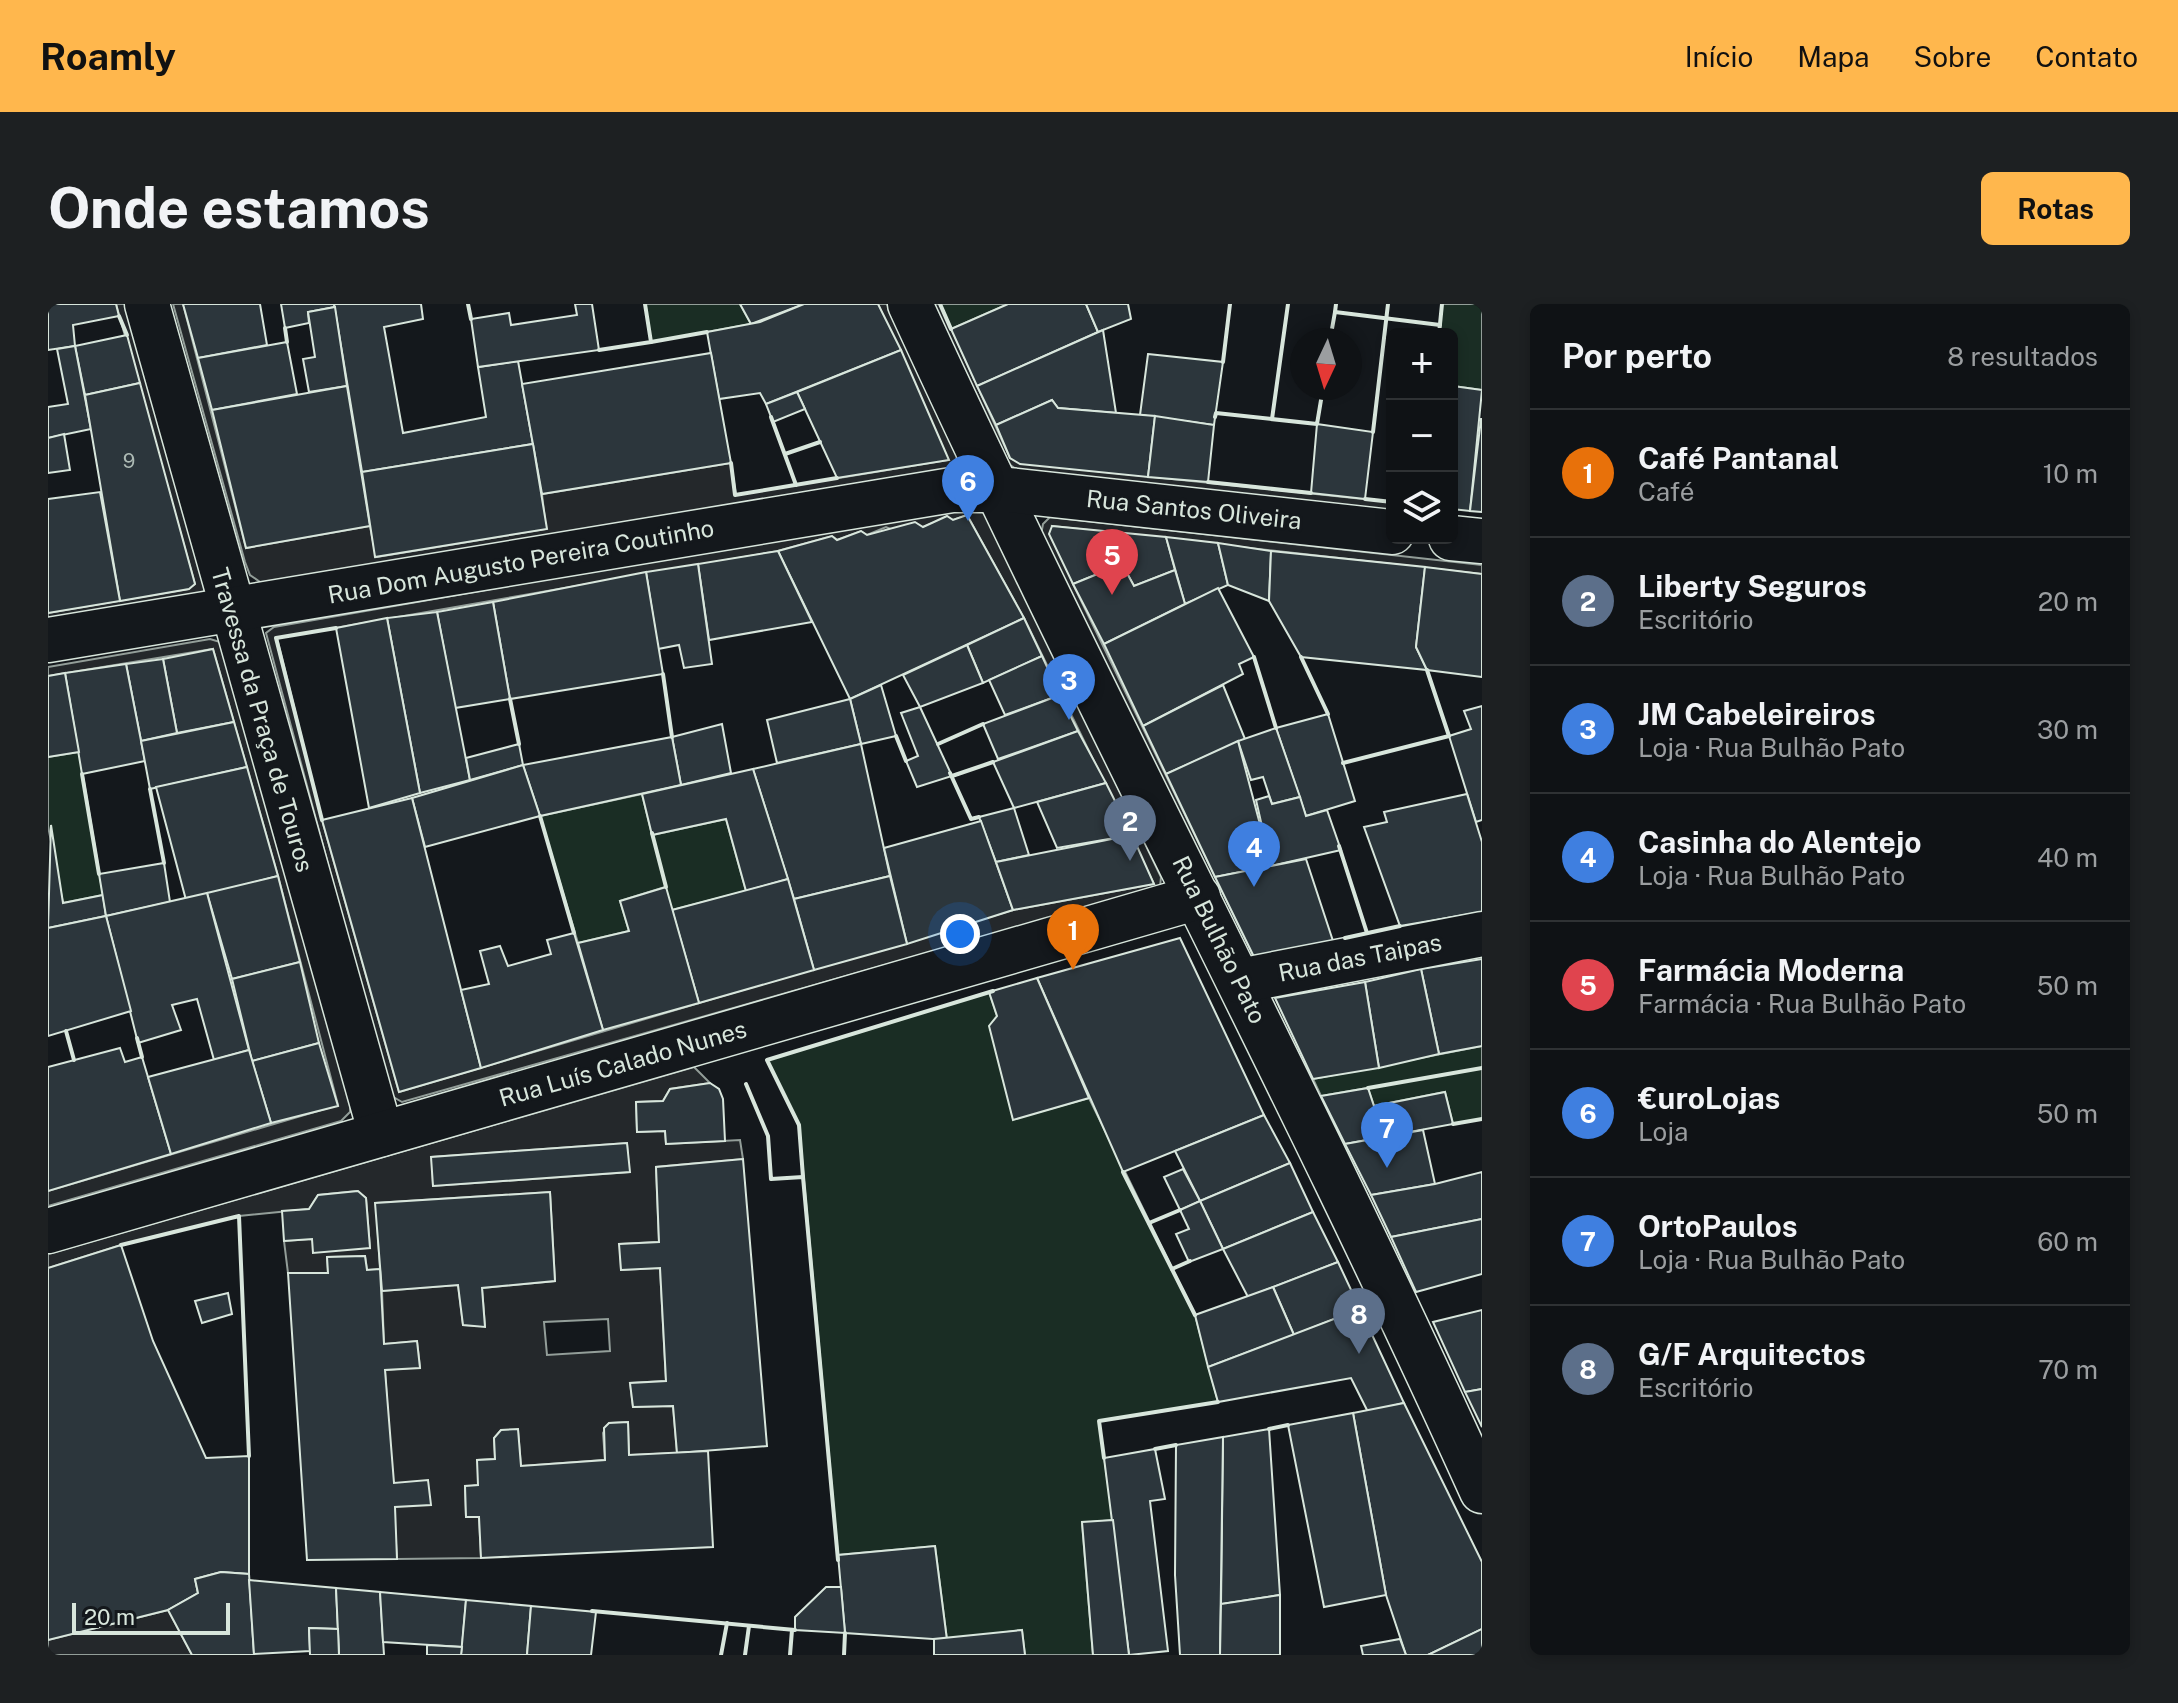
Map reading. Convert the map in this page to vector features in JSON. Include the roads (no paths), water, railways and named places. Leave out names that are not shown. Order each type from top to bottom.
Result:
[{"type":"street","name":"Travessa da Praça de Touros","points":[[147,304],[231,611],[381,1134]]},
{"type":"street","name":"Rua Bulhão Pato","points":[[910,304],[995,489],[1239,981],[1482,1491]]},
{"type":"street","name":"Rua Dom Augusto Pereira Coutinho","points":[[48,640],[952,490],[995,489]]},
{"type":"street","name":"Rua Santos Oliveira","points":[[995,489],[1386,531]]},
{"type":"street","points":[[1458,539],[1482,541]]},
{"type":"street","name":"Rua Luís Calado Nunes","points":[[48,1231],[1198,897]]},
{"type":"street","name":"Rua das Taipas","points":[[1239,981],[1482,934]]},
{"type":"place","name":"€uroLojas","points":[[968,521]]},
{"type":"place","name":"Farmácia Moderna","points":[[1112,595]]},
{"type":"place","name":"JM Cabeleireiros","points":[[1069,720]]},
{"type":"place","name":"Liberty Seguros","points":[[1130,861]]},
{"type":"place","name":"Casinha do Alentejo","points":[[1254,887]]},
{"type":"place","name":"Café Pantanal","points":[[1073,970]]},
{"type":"place","name":"OrtoPaulos","points":[[1387,1168]]},
{"type":"place","name":"G/F Arquitectos","points":[[1359,1354]]}]
